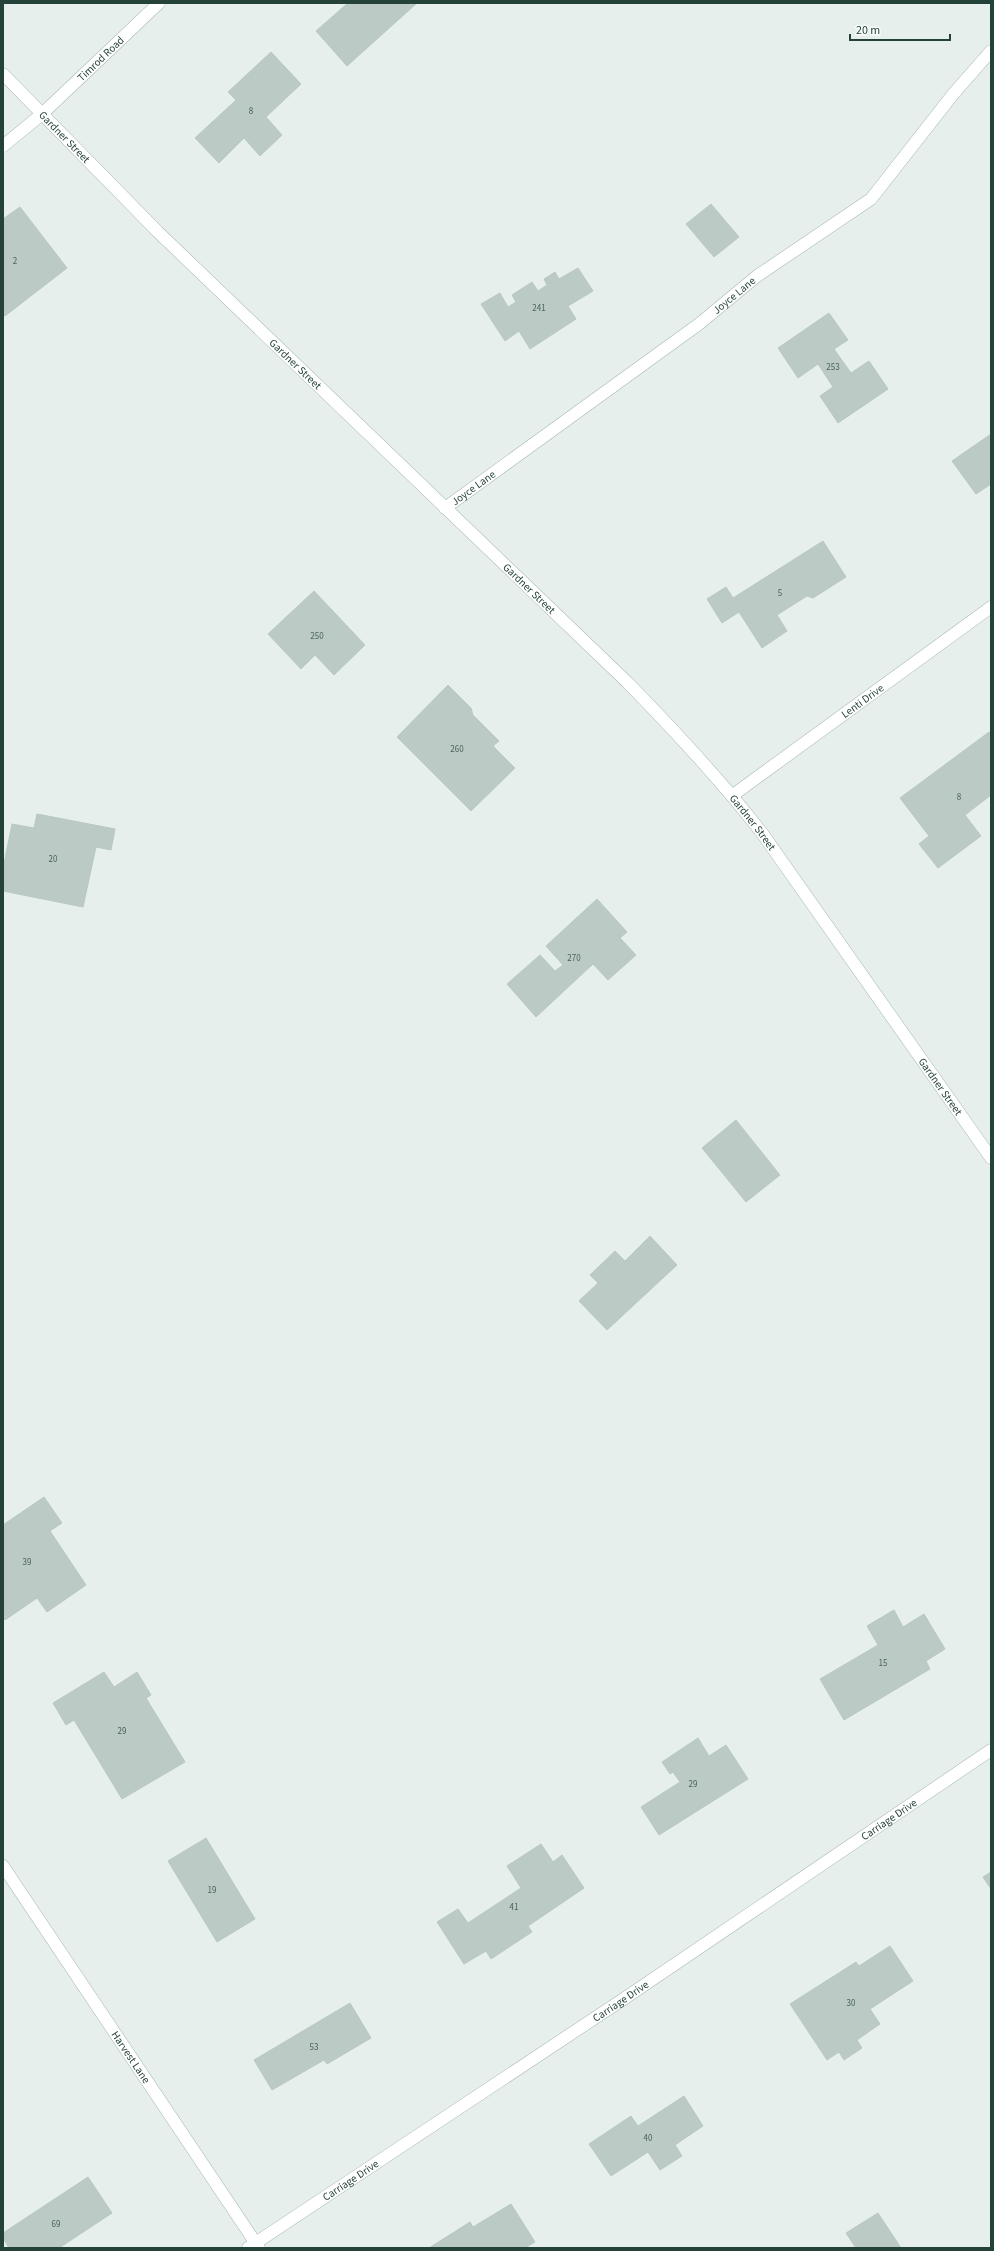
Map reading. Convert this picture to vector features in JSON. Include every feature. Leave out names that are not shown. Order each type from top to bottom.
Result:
[{"type":"street","name":"Timrod Road","points":[[3,146],[42,114],[159,3]]},
{"type":"street","name":"Joyce Lane","points":[[445,508],[699,324],[756,276],[871,199],[954,93],[991,51]]},
{"type":"street","name":"Gardner Street","points":[[3,74],[175,248],[627,682],[687,743],[732,795],[762,833],[991,1158]]},
{"type":"street","name":"Lenti Drive","points":[[732,795],[991,607]]},
{"type":"street","name":"Carriage Drive","points":[[254,2246],[991,1750]]},
{"type":"street","name":"Harvest Lane","points":[[3,1866],[254,2246]]},
{"type":"building","points":[[348,3],[417,3],[347,66],[316,31]]},
{"type":"building","points":[[271,52],[301,84],[266,117],[282,135],[260,156],[244,138],[219,163],[195,138],[236,100],[228,92]]},
{"type":"building","points":[[711,204],[739,237],[714,257],[686,224]]},
{"type":"building","points":[[20,207],[67,268],[5,316],[3,314],[3,219]]},
{"type":"building","points":[[578,268],[593,291],[568,306],[576,319],[530,349],[519,331],[505,341],[481,304],[500,293],[508,307],[516,302],[512,295],[532,282],[538,291],[547,285],[544,279],[555,272],[559,279]]},
{"type":"building","points":[[829,313],[848,340],[834,349],[851,373],[869,361],[888,389],[838,423],[820,396],[833,387],[818,364],[798,378],[778,348]]},
{"type":"building","points":[[991,434],[991,484],[976,494],[952,461]]},
{"type":"building","points":[[823,541],[846,577],[813,598],[807,596],[777,615],[787,631],[762,648],[739,612],[722,623],[707,599],[726,587],[733,598]]},
{"type":"building","points":[[314,591],[365,645],[334,675],[315,655],[301,669],[268,634]]},
{"type":"building","points":[[448,685],[471,708],[473,715],[499,741],[493,746],[515,768],[471,811],[397,737]]},
{"type":"building","points":[[989,732],[991,735],[991,795],[965,815],[981,836],[938,868],[919,844],[929,836],[900,798]]},
{"type":"building","points":[[37,814],[115,829],[111,850],[96,847],[83,907],[3,891],[3,869],[12,824],[34,828]]},
{"type":"building","points":[[597,899],[627,932],[620,938],[636,955],[608,980],[593,964],[536,1017],[507,984],[540,955],[555,971],[563,965],[546,946]]},
{"type":"building","points":[[736,1120],[780,1175],[746,1202],[702,1148]]},
{"type":"building","points":[[650,1236],[677,1265],[607,1330],[579,1301],[598,1283],[590,1275],[615,1251],[625,1261]]},
{"type":"building","points":[[44,1497],[62,1523],[50,1531],[86,1585],[47,1612],[37,1598],[5,1620],[3,1617],[3,1525]]},
{"type":"building","points":[[894,1610],[903,1627],[924,1614],[945,1649],[926,1661],[930,1669],[844,1720],[820,1679],[878,1645],[867,1626]]},
{"type":"building","points":[[104,1672],[114,1687],[137,1672],[151,1695],[146,1698],[185,1762],[122,1799],[74,1720],[66,1725],[53,1703]]},
{"type":"building","points":[[698,1738],[709,1756],[726,1745],[748,1779],[659,1835],[641,1807],[680,1782],[673,1772],[670,1774],[662,1762]]},
{"type":"building","points":[[206,1838],[255,1919],[217,1942],[168,1861]]},
{"type":"building","points":[[541,1844],[553,1862],[562,1855],[584,1888],[528,1926],[532,1932],[491,1959],[486,1951],[464,1964],[437,1922],[458,1909],[468,1923],[521,1888],[507,1866]]},
{"type":"building","points":[[991,1872],[991,1889],[983,1877]]},
{"type":"building","points":[[890,1946],[913,1981],[870,2009],[880,2024],[857,2040],[862,2048],[844,2060],[839,2052],[827,2060],[790,2004],[856,1962],[859,1966]]},
{"type":"building","points":[[350,2003],[371,2038],[327,2064],[324,2060],[272,2090],[254,2060]]},
{"type":"building","points":[[684,2096],[703,2126],[675,2145],[682,2156],[660,2170],[648,2152],[611,2176],[589,2144],[631,2116],[638,2126]]},
{"type":"building","points":[[88,2177],[112,2213],[59,2248],[9,2248],[3,2238],[3,2233]]},
{"type":"building","points":[[511,2204],[535,2242],[525,2248],[429,2248],[470,2222],[473,2227]]},
{"type":"building","points":[[878,2213],[901,2248],[856,2248],[846,2233]]}]
